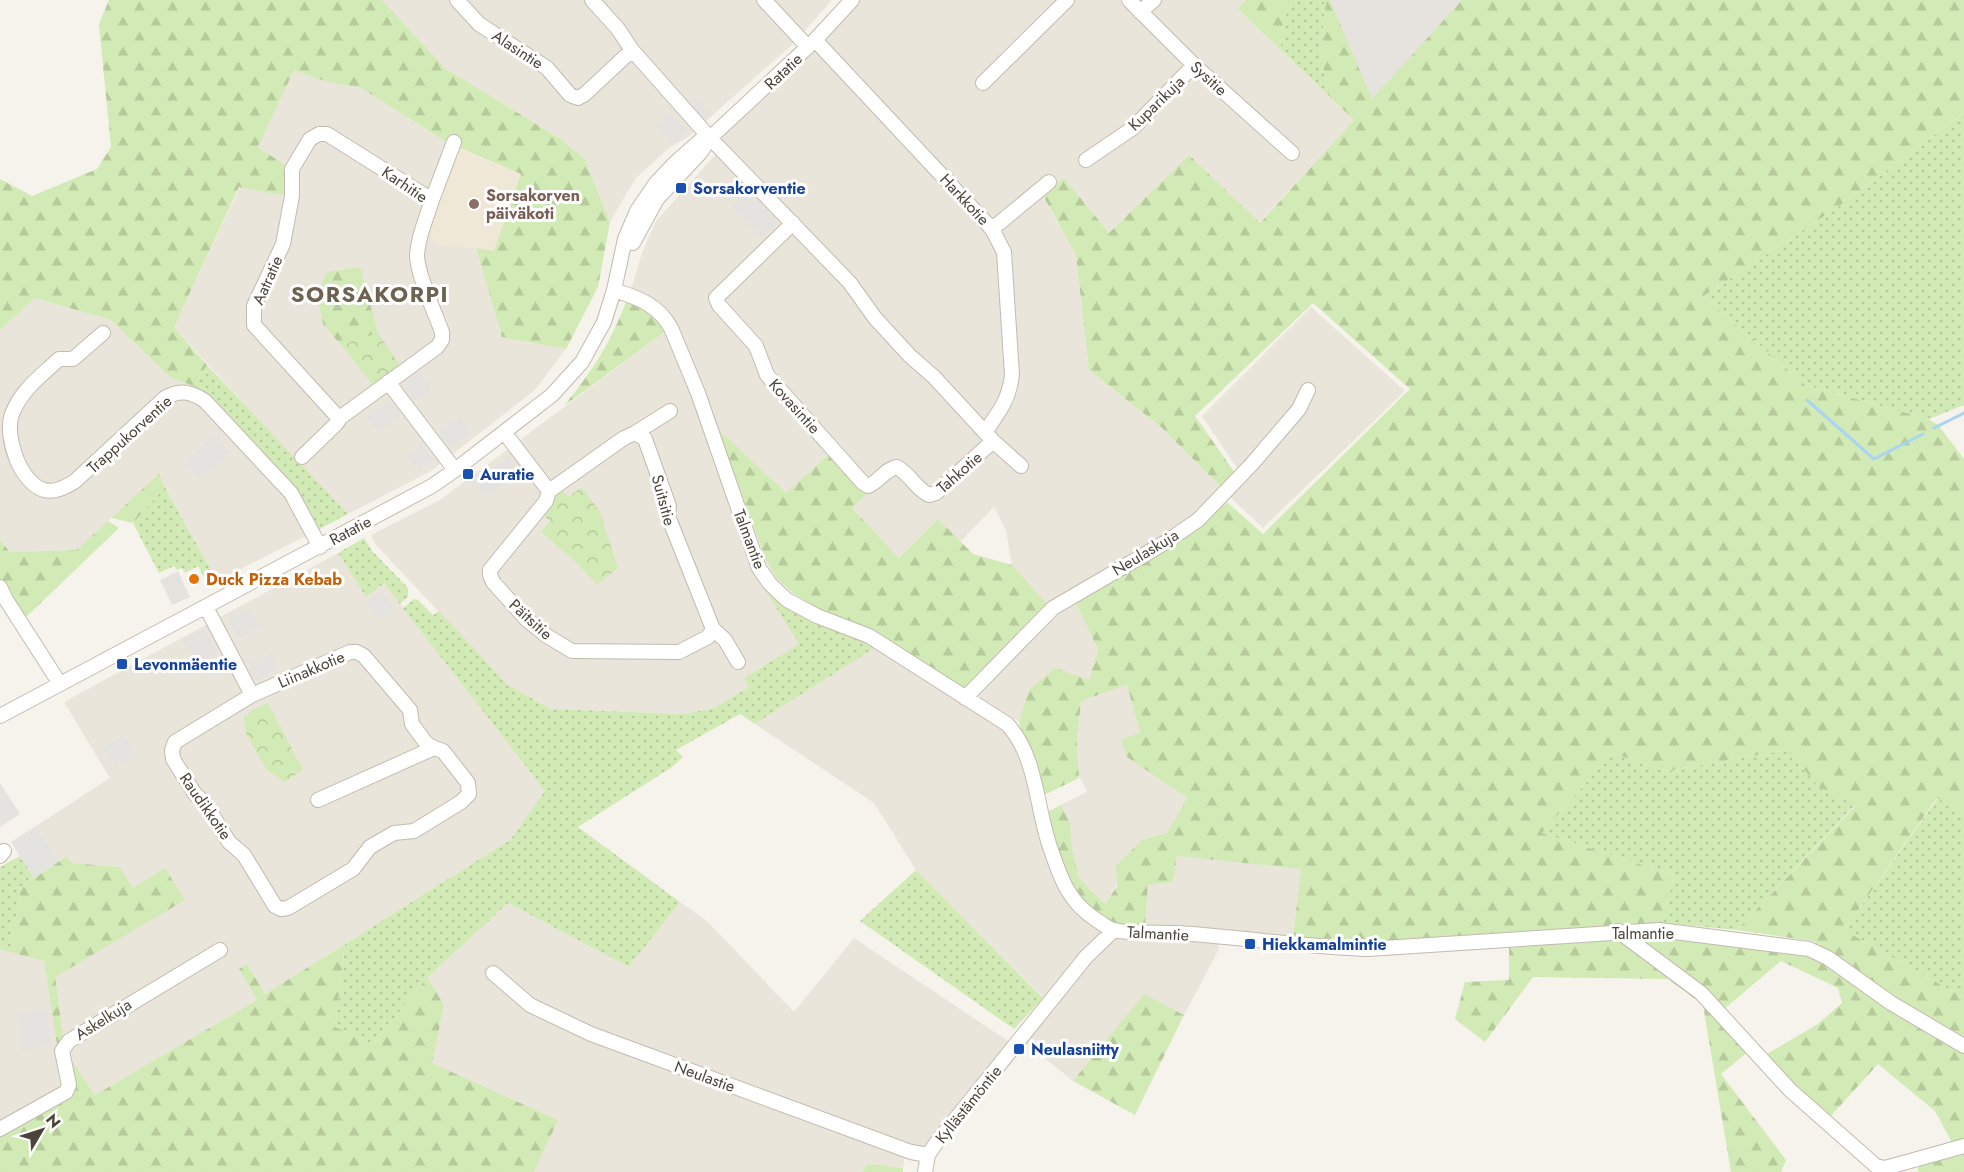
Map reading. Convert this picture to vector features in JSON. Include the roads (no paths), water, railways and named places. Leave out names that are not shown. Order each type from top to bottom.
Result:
[{"type":"street","name":"Alasintie","points":[[457,0],[479,24],[548,68],[570,95],[578,98],[632,50]]},
{"type":"street","points":[[592,0],[618,29],[632,50],[710,138],[850,283],[875,318],[989,437],[1021,466]]},
{"type":"street","name":"Harkkotie","points":[[764,0],[812,44],[993,229],[1004,252],[1012,375],[1010,392],[989,437]]},
{"type":"street","name":"Ratatie","points":[[0,716],[432,486],[552,395],[582,362],[604,322],[614,290],[625,239],[637,211],[649,193],[675,163],[701,140],[710,138],[812,44],[852,0]]},
{"type":"street","points":[[983,83],[1067,0]]},
{"type":"street","name":"Sysitie","points":[[1129,0],[1194,65],[1292,153]]},
{"type":"street","points":[[1140,12],[1154,0]]},
{"type":"street","name":"Kuparikuja","points":[[1086,160],[1132,128],[1194,65]]},
{"type":"street","name":"Karhitie","points":[[319,134],[327,134],[432,200],[420,237],[417,257],[442,332],[442,340],[388,382]]},
{"type":"street","name":"Aatratie","points":[[319,134],[310,139],[292,169],[292,196],[284,244],[254,306],[254,325],[335,414],[341,417]]},
{"type":"street","points":[[432,200],[454,142]]},
{"type":"street","points":[[993,229],[1049,182]]},
{"type":"street","name":"Kovasintie","points":[[793,223],[716,298],[719,305],[756,346],[767,375],[868,486]]},
{"type":"street","name":"Talmantie","points":[[614,290],[652,305],[671,328],[698,393],[759,568],[770,584],[787,600],[817,616],[868,636],[1006,724],[1015,733],[1029,762],[1047,839],[1066,889],[1085,913],[1114,930],[1175,933],[1320,948],[1368,949],[1659,930],[1809,949],[1827,958],[1891,1003],[1964,1046]]},
{"type":"street","name":"Trappukorventie","points":[[103,333],[73,359],[59,359],[21,394],[11,418],[12,441],[17,461],[26,476],[43,490],[58,490],[74,483],[166,397],[179,391],[194,393],[205,401],[291,493],[320,547]]},
{"type":"street","points":[[302,457],[341,417],[388,382],[455,470]]},
{"type":"street","name":"Neulaskuja","points":[[965,698],[1053,608],[1166,542],[1198,520],[1251,465],[1299,410],[1308,390]]},
{"type":"street","points":[[504,432],[549,491],[624,438],[670,411]]},
{"type":"street","name":"Suitsitie","points":[[635,433],[645,439],[669,506],[668,516],[674,534],[713,629],[725,640],[738,662]]},
{"type":"street","name":"Tahkotie","points":[[868,486],[874,484],[891,468],[897,467],[903,470],[924,493],[929,495],[936,493],[989,437]]},
{"type":"street","name":"Päitsitie","points":[[549,491],[546,501],[490,570],[493,582],[526,619],[547,636],[572,651],[679,652],[708,637],[713,629]]},
{"type":"street","points":[[0,586],[60,684]]},
{"type":"street","points":[[206,607],[252,695]]},
{"type":"street","name":"Liinakkotie","points":[[252,695],[350,652],[357,652],[364,656],[410,710],[412,724],[426,743],[442,751],[468,783],[469,794],[461,802],[414,831],[394,833],[370,847],[353,869],[288,908],[281,909]]},
{"type":"street","name":"Raudikkotie","points":[[252,695],[175,742],[172,750],[173,759],[195,794],[205,803],[229,842],[243,855],[275,906],[281,909]]},
{"type":"street","points":[[318,800],[434,748]]},
{"type":"street","name":"Kyllästämöntie","points":[[925,1172],[928,1155],[937,1142],[1086,957],[1114,930]]},
{"type":"street","points":[[1618,932],[1701,993],[1790,1090],[1876,1166],[1885,1168],[1914,1166],[1964,1146]]},
{"type":"street","name":"Askelkuja","points":[[0,1130],[66,1092],[69,1084],[62,1051],[69,1041],[219,950]]},
{"type":"street","name":"Neulastie","points":[[493,973],[530,1005],[591,1034],[911,1152],[928,1155]]},
{"type":"waterway","points":[[1807,400],[1874,459],[1923,434]]},
{"type":"waterway","points":[[1934,428],[1964,413]]},
{"type":"place","name":"Sorsakorventie","points":[[681,188]]},
{"type":"place","name":"Sorsakorven päiväkoti","points":[[474,204]]},
{"type":"place","name":"Auratie","points":[[468,474]]},
{"type":"place","name":"Duck Pizza Kebab","points":[[194,579]]},
{"type":"place","name":"Levonmäentie","points":[[122,664]]},
{"type":"place","name":"Hiekkamalmintie","points":[[1250,944]]},
{"type":"place","name":"Neulasniitty","points":[[1019,1049]]},
{"type":"district","name":"SORSAKORPI","points":[[370,294]]}]
